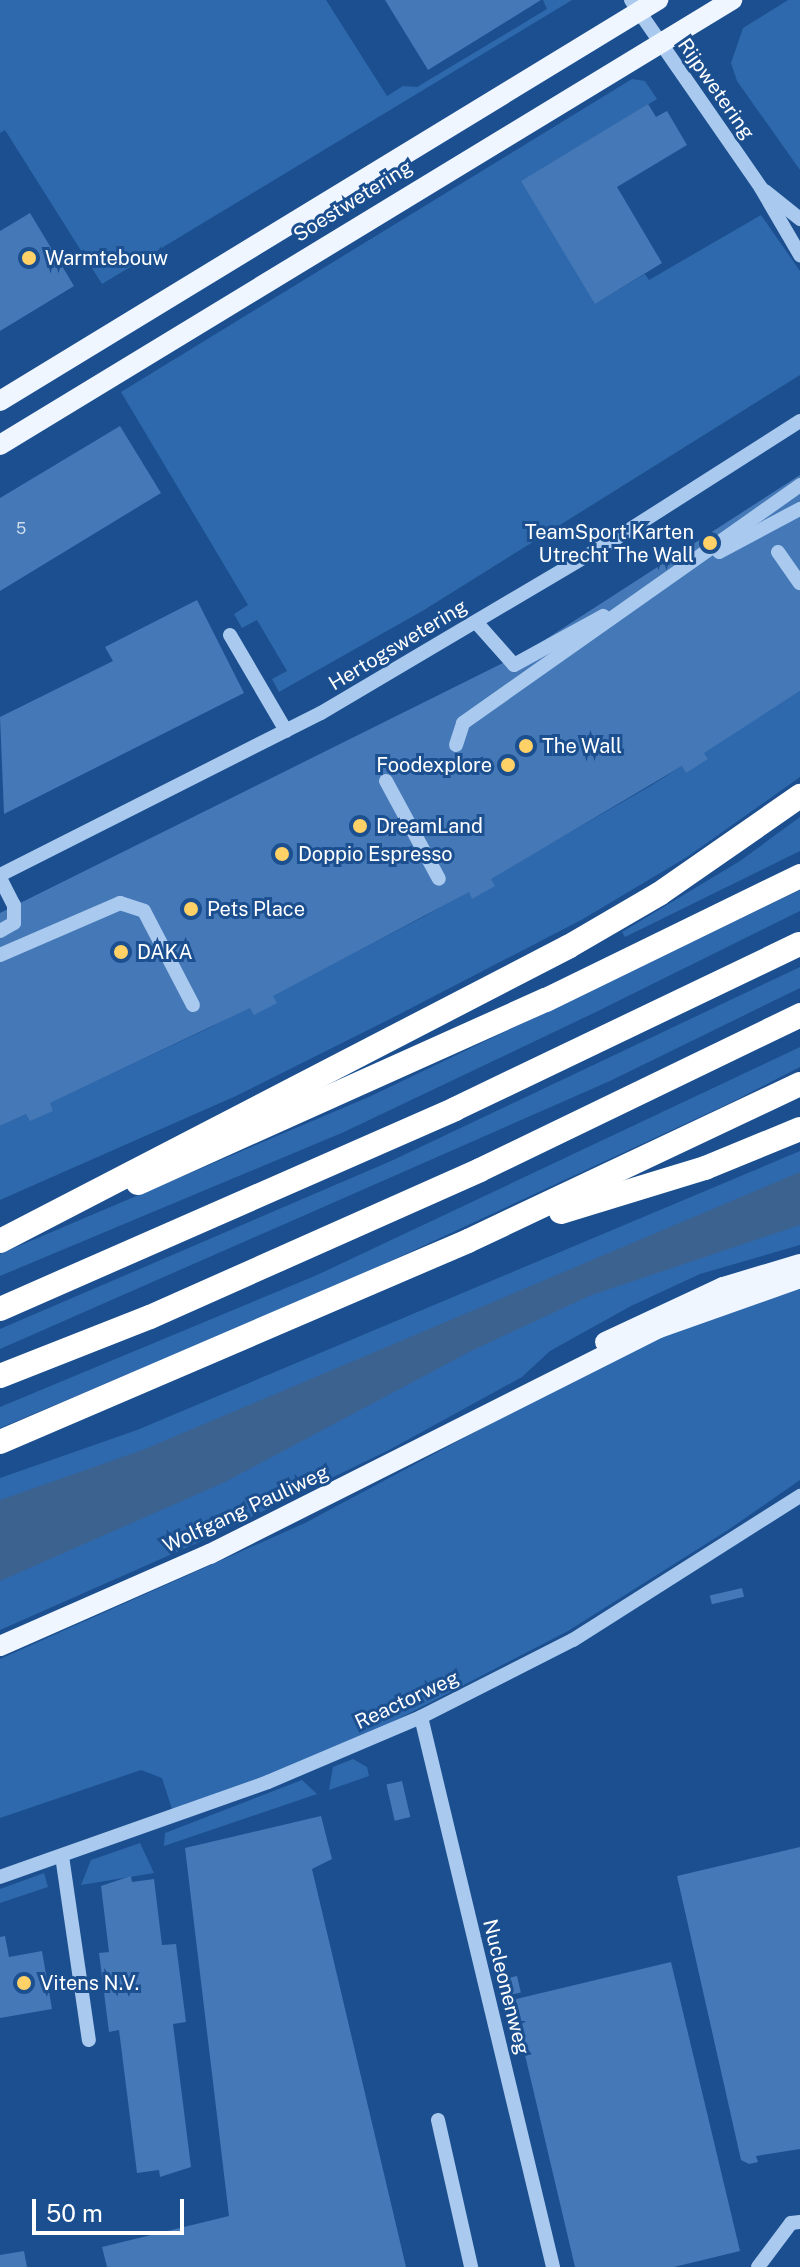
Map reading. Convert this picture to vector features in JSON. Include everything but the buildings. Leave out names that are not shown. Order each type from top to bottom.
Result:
[{"type":"highway","points":[[0,1241],[568,947],[683,879],[800,796]]},
{"type":"highway","points":[[0,1241],[348,1091],[800,876]]},
{"type":"highway","points":[[0,1309],[455,1109],[800,944]]},
{"type":"highway","points":[[0,1376],[150,1317],[480,1170],[800,1015]]},
{"type":"highway","points":[[0,1442],[468,1241],[800,1084]]},
{"type":"highway","points":[[468,1241],[705,1168],[800,1129]]},
{"type":"main road","name":"Soestwetering","points":[[0,401],[635,6],[658,0]]},
{"type":"main road","name":"Soestwetering","points":[[0,445],[732,0]]},
{"type":"main road","name":"Wolfgang Pauliweg","points":[[507,1403],[539,1378],[654,1315],[800,1264]]},
{"type":"main road","name":"Wolfgang Pauliweg","points":[[0,1646],[210,1554],[659,1328],[800,1278]]},
{"type":"street","name":"Rijpwetering","points":[[635,6],[761,188],[800,255]]},
{"type":"street","name":"Rijpwetering","points":[[761,188],[800,219]]},
{"type":"street","name":"Hertogswetering","points":[[0,876],[286,731],[476,622],[800,421]]},
{"type":"street","points":[[456,745],[463,723],[800,485]]},
{"type":"street","points":[[476,622],[514,665],[800,509]]},
{"type":"street","points":[[778,552],[800,583]]},
{"type":"street","points":[[230,635],[286,731]]},
{"type":"street","points":[[386,781],[439,879]]},
{"type":"street","points":[[0,876],[14,905],[14,923],[0,931]]},
{"type":"street","points":[[0,955],[120,903],[144,911],[193,1005]]},
{"type":"street","name":"Reactorweg","points":[[0,1877],[268,1782],[421,1717],[573,1640],[800,1496]]},
{"type":"street","name":"Nucleonenweg","points":[[421,1717],[553,2267]]},
{"type":"street","points":[[62,1856],[89,2040]]},
{"type":"street","points":[[438,2120],[471,2267]]},
{"type":"street","points":[[758,2267],[791,2223],[800,2222]]},
{"type":"shaded area","points":[[0,0],[326,0],[387,96],[403,86],[417,87],[547,9],[543,0],[572,0],[102,284],[5,130],[0,133]]},
{"type":"shaded area","points":[[788,0],[800,0],[800,170],[737,81],[731,63],[743,28]]},
{"type":"shaded area","points":[[632,79],[645,81],[657,99],[522,181],[596,303],[645,274],[649,280],[761,215],[800,271],[800,375],[424,610],[279,692],[272,679],[287,671],[257,620],[242,628],[234,614],[248,605],[121,392]]},
{"type":"shaded area","points":[[800,691],[800,777],[687,857],[583,919],[236,1096],[0,1200],[0,1126],[207,1029],[425,916],[652,785]]},
{"type":"shaded area","points":[[800,817],[800,851],[625,937],[622,932],[740,861]]},
{"type":"shaded area","points":[[800,890],[800,911],[596,1012],[344,1132],[0,1276],[0,1254],[371,1096]]},
{"type":"shaded area","points":[[800,967],[800,988],[610,1081],[0,1349],[0,1329],[391,1161]]},
{"type":"shaded area","points":[[800,1047],[800,1067],[730,1103],[324,1292],[0,1428],[0,1407],[317,1275]]},
{"type":"shaded area","points":[[800,1151],[800,1245],[700,1274],[631,1306],[550,1351],[522,1377],[389,1450],[197,1543],[0,1630],[0,1478],[137,1430]]},
{"type":"shaded area","points":[[800,1172],[800,1225],[589,1296],[471,1351],[225,1482],[0,1581],[0,1500],[145,1449]]},
{"type":"shaded area","points":[[800,1285],[800,1480],[728,1530],[568,1631],[379,1729],[261,1781],[172,1809],[162,1778],[141,1770],[0,1818],[0,1659],[305,1523],[634,1347]]},
{"type":"shaded area","points":[[353,1759],[367,1767],[369,1776],[329,1790],[333,1767]]},
{"type":"shaded area","points":[[302,1780],[317,1794],[164,1846],[165,1833]]},
{"type":"shaded area","points":[[140,1843],[154,1873],[81,1885],[91,1860]]},
{"type":"shaded area","points":[[44,1873],[48,1887],[0,1903],[0,1889]]},
{"type":"place","name":"Warmtebouw","points":[[29,258]]},
{"type":"place","name":"TeamSport Karten Utrecht The Wall","points":[[710,543]]},
{"type":"place","name":"The Wall","points":[[526,746]]},
{"type":"place","name":"Foodexplore","points":[[508,765]]},
{"type":"place","name":"DreamLand","points":[[360,826]]},
{"type":"place","name":"Doppio Espresso","points":[[282,854]]},
{"type":"place","name":"Pets Place","points":[[191,909]]},
{"type":"place","name":"DAKA","points":[[121,952]]},
{"type":"place","name":"Vitens N.V.","points":[[24,1983]]}]
